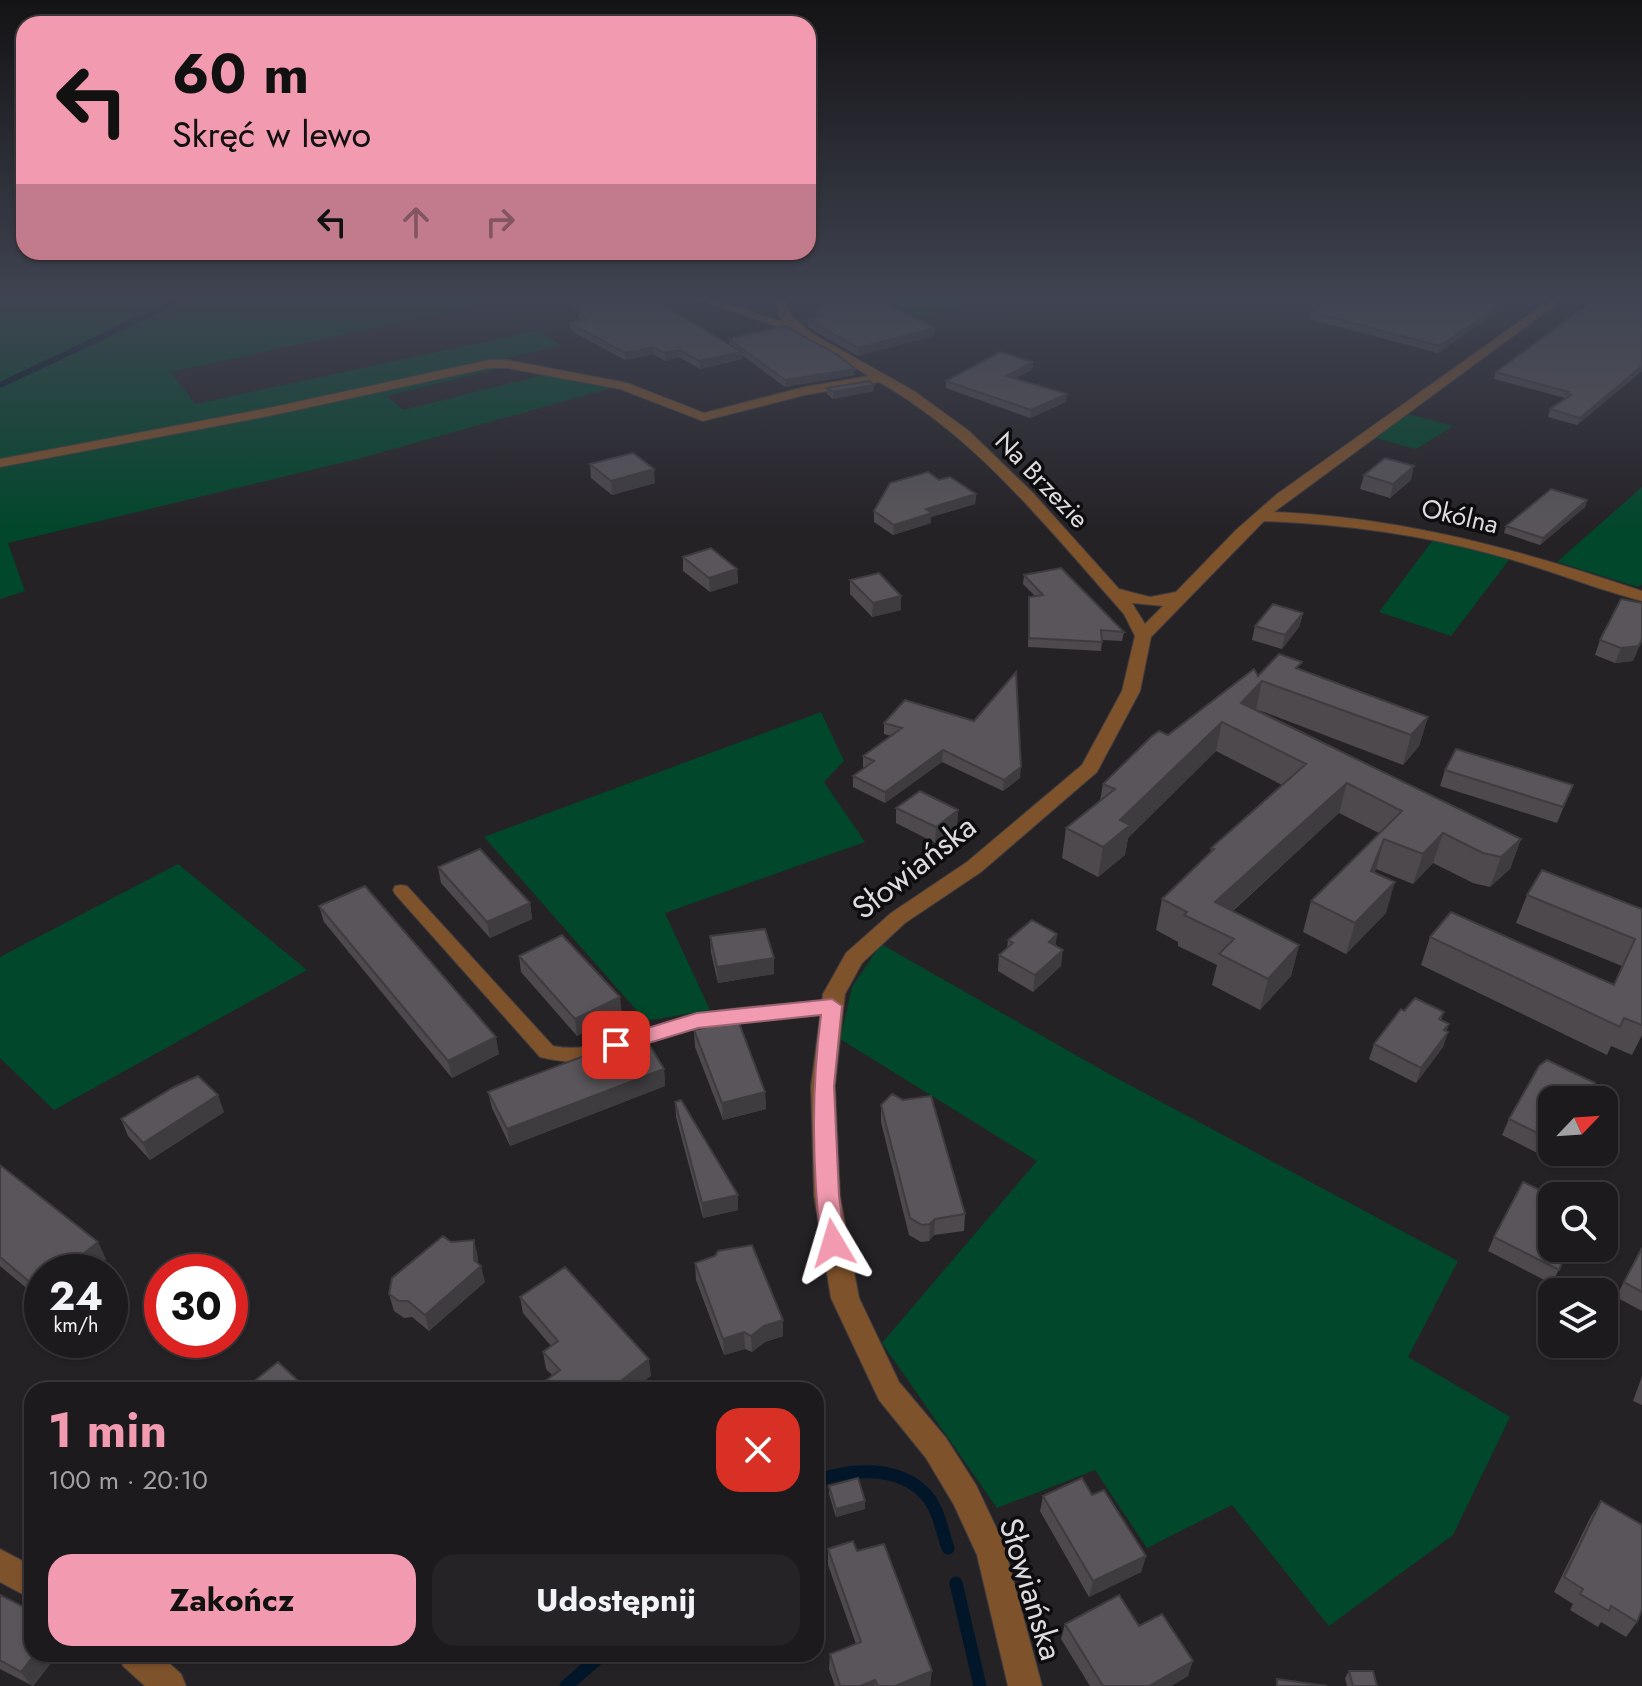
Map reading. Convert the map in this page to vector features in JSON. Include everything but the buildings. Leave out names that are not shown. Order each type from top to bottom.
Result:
[{"type":"street","points":[[0,463],[269,412],[421,376]]},
{"type":"street","points":[[569,376],[623,386],[703,417],[804,391],[882,378]]},
{"type":"street","name":"Na Brzezie","points":[[878,376],[964,434],[1028,496],[1131,612],[1143,636]]},
{"type":"street","points":[[1143,636],[1261,516],[1453,376]]},
{"type":"street","name":"Okólna","points":[[1261,516],[1355,521],[1465,539],[1642,596]]},
{"type":"street","points":[[1113,592],[1133,600],[1152,602],[1184,594]]},
{"type":"street","name":"Słowiańska","points":[[1025,1686],[992,1553],[965,1495],[936,1448],[889,1391],[845,1298],[833,1243],[826,1173],[823,1086],[834,994],[854,958],[887,928],[974,867],[1090,768],[1131,691],[1143,636]]},
{"type":"street","points":[[0,1565],[24,1578]]},
{"type":"street","points":[[144,1662],[169,1686]]},
{"type":"lane","points":[[401,890],[547,1052],[566,1058],[586,1055],[675,1025],[832,1006]]},
{"type":"green space","points":[[0,376],[174,376],[195,404],[327,376],[427,376],[271,410],[0,461]]},
{"type":"green space","points":[[430,376],[470,376],[387,396],[403,410],[540,376],[615,387],[361,458],[8,543],[25,591],[0,599],[0,468],[245,420]]},
{"type":"green space","points":[[1408,414],[1453,426],[1416,449],[1376,438]]},
{"type":"green space","points":[[1642,487],[1642,584],[1638,587],[1557,562]]},
{"type":"green space","points":[[1436,536],[1512,556],[1451,636],[1379,612]]},
{"type":"green space","points":[[821,712],[844,761],[824,782],[865,842],[665,913],[710,1010],[646,1021],[484,837]]},
{"type":"green space","points":[[178,864],[307,970],[54,1110],[0,1058],[0,957]]},
{"type":"green space","points":[[881,944],[1109,1074],[1458,1261],[1408,1357],[1510,1417],[1453,1535],[1329,1626],[1232,1505],[1147,1548],[1095,1470],[997,1508],[882,1343],[1037,1161],[840,1039],[852,987]]},
{"type":"waterway","points":[[0,385],[20,376]]},
{"type":"waterway","points":[[824,1479],[874,1472],[889,1474],[916,1486],[931,1502],[948,1548]]},
{"type":"waterway","points":[[956,1583],[980,1686]]},
{"type":"waterway","points":[[566,1686],[594,1662]]},
{"type":"route","points":[[616,1045],[675,1025],[697,1021],[832,1006],[823,1086],[827,1196],[833,1243]]}]
